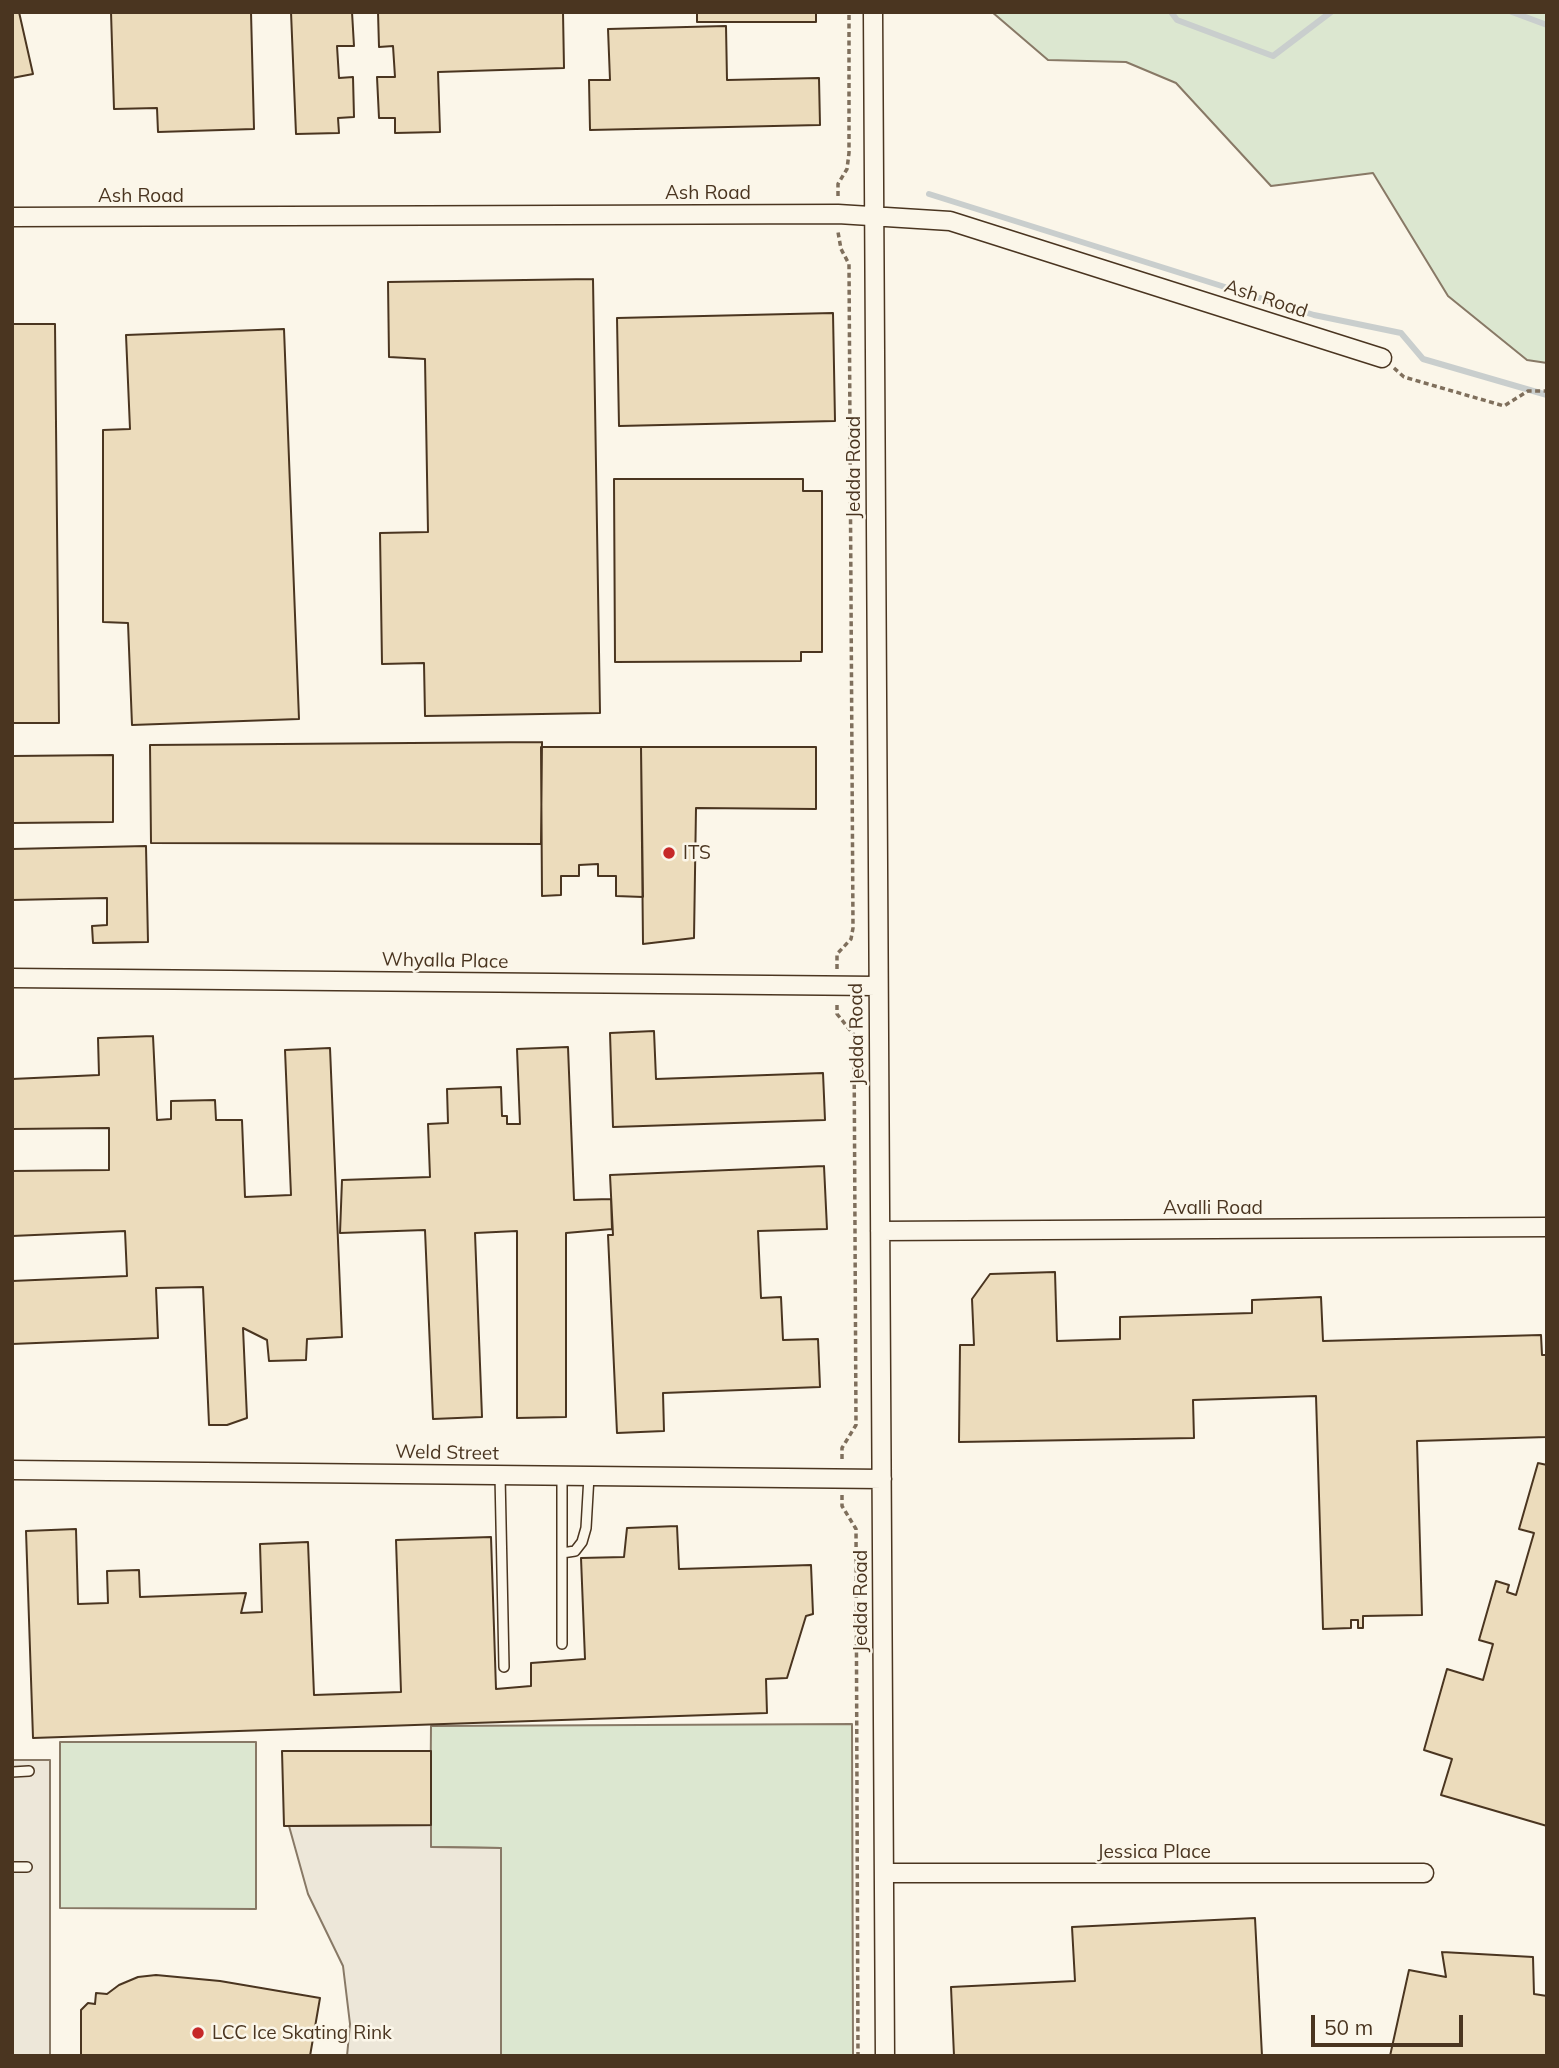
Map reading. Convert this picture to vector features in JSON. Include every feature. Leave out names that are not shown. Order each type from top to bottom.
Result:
[{"type":"street","name":"Jedda Road","points":[[873,12],[877,986],[886,2056]]},
{"type":"street","name":"Ash Road","points":[[12,217],[874,215],[950,221],[1382,358]]},
{"type":"street","name":"Whyalla Place","points":[[12,978],[877,986]]},
{"type":"street","name":"Avalli Road","points":[[880,1231],[1547,1227]]},
{"type":"street","name":"Weld Street","points":[[12,1470],[882,1479]]},
{"type":"street","name":"Jessica Place","points":[[884,1873],[1424,1873]]},
{"type":"lane","points":[[499,1475],[504,1667]]},
{"type":"lane","points":[[562,1476],[562,1644]]},
{"type":"lane","points":[[562,1553],[575,1550],[582,1542],[586,1528],[589,1476]]},
{"type":"lane","points":[[12,1772],[29,1771]]},
{"type":"lane","points":[[12,1867],[27,1867]]},
{"type":"path","points":[[838,184],[847,169],[849,153],[849,12]]},
{"type":"path","points":[[837,954],[850,939],[853,928],[849,264],[839,240]]},
{"type":"path","points":[[1382,358],[1404,377],[1504,406],[1528,391],[1547,391]]},
{"type":"path","points":[[837,1014],[854,1035],[856,1425],[842,1448]]},
{"type":"path","points":[[842,1506],[856,1529],[858,2056]]},
{"type":"green space","points":[[992,12],[1547,12],[1547,363],[1527,360],[1448,296],[1373,173],[1271,186],[1176,83],[1126,62],[1048,60]]},
{"type":"green space","points":[[852,1724],[853,2056],[501,2056],[501,1848],[430,1847],[431,1726]]},
{"type":"green space","points":[[60,1742],[256,1742],[256,1909],[60,1908]]},
{"type":"shaded area","points":[[12,1760],[50,1760],[50,2056],[12,2056]]},
{"type":"shaded area","points":[[431,1825],[431,1847],[501,1848],[501,2056],[347,2056],[350,2024],[343,1966],[308,1894],[289,1826]]},
{"type":"building","points":[[12,12],[19,12],[33,74],[12,78]]},
{"type":"building","points":[[111,12],[251,12],[254,129],[158,132],[157,108],[114,109]]},
{"type":"building","points":[[291,12],[352,12],[354,46],[337,46],[339,78],[353,77],[354,117],[338,118],[339,133],[296,134]]},
{"type":"building","points":[[378,12],[563,12],[564,68],[438,72],[440,132],[395,133],[395,118],[379,118],[377,77],[395,77],[393,46],[379,47]]},
{"type":"building","points":[[697,12],[816,12],[816,22],[697,22]]},
{"type":"building","points":[[726,26],[727,80],[819,78],[820,125],[590,130],[589,80],[610,80],[608,29]]},
{"type":"building","points":[[593,279],[600,713],[425,716],[424,663],[382,664],[380,533],[428,532],[425,359],[389,357],[388,282]]},
{"type":"building","points":[[833,313],[835,421],[619,426],[617,318]]},
{"type":"building","points":[[12,324],[55,324],[59,723],[12,723]]},
{"type":"building","points":[[284,329],[299,719],[132,725],[128,623],[103,622],[103,430],[130,429],[126,335]]},
{"type":"building","points":[[614,479],[803,479],[803,491],[822,491],[822,652],[801,652],[801,661],[615,662]]},
{"type":"building","points":[[542,742],[541,844],[151,843],[150,745]]},
{"type":"building","points":[[541,747],[641,747],[643,897],[616,896],[616,876],[598,876],[598,864],[579,865],[579,876],[561,876],[561,895],[542,896]]},
{"type":"building","name":"ITS","points":[[641,747],[816,747],[816,809],[696,808],[694,938],[643,944]]},
{"type":"building","points":[[113,755],[113,822],[12,823],[12,756]]},
{"type":"building","points":[[146,846],[148,942],[93,943],[92,926],[107,925],[107,898],[12,900],[12,849]]},
{"type":"building","points":[[654,1031],[656,1079],[823,1073],[825,1120],[613,1127],[610,1033]]},
{"type":"building","points":[[153,1036],[157,1120],[171,1119],[171,1101],[215,1100],[216,1120],[242,1120],[245,1197],[291,1195],[285,1050],[330,1048],[342,1337],[307,1339],[306,1360],[269,1361],[267,1340],[243,1328],[247,1418],[227,1425],[209,1425],[203,1287],[156,1288],[158,1338],[12,1344],[12,1281],[127,1276],[125,1231],[12,1236],[12,1171],[109,1170],[109,1128],[12,1129],[12,1079],[99,1075],[98,1038]]},
{"type":"building","points":[[568,1047],[574,1200],[611,1199],[612,1229],[566,1233],[566,1417],[517,1418],[517,1231],[475,1233],[482,1417],[433,1419],[425,1230],[340,1233],[342,1180],[430,1177],[428,1124],[448,1123],[447,1089],[501,1087],[502,1116],[507,1116],[507,1124],[520,1124],[517,1049]]},
{"type":"building","points":[[824,1166],[827,1229],[758,1231],[761,1298],[781,1297],[783,1340],[818,1339],[820,1387],[663,1393],[664,1431],[617,1433],[608,1235],[613,1235],[610,1175]]},
{"type":"building","points":[[1055,1272],[1057,1341],[1120,1339],[1120,1317],[1252,1313],[1252,1300],[1321,1297],[1323,1341],[1541,1335],[1542,1355],[1547,1355],[1547,1437],[1417,1441],[1422,1615],[1363,1616],[1363,1628],[1358,1628],[1358,1620],[1351,1620],[1351,1628],[1323,1629],[1316,1396],[1193,1400],[1194,1438],[959,1442],[960,1345],[974,1345],[972,1299],[990,1274]]},
{"type":"building","points":[[1538,1463],[1547,1465],[1547,1826],[1441,1795],[1452,1759],[1424,1750],[1447,1669],[1483,1680],[1493,1644],[1479,1640],[1496,1581],[1509,1585],[1507,1592],[1516,1595],[1534,1533],[1519,1529]]},
{"type":"building","points":[[677,1526],[679,1569],[811,1565],[813,1614],[806,1616],[787,1678],[766,1679],[767,1713],[33,1738],[26,1531],[76,1529],[78,1604],[108,1603],[107,1571],[139,1570],[140,1597],[246,1593],[241,1613],[262,1612],[260,1544],[308,1542],[314,1695],[401,1692],[396,1540],[491,1537],[496,1689],[531,1686],[531,1663],[585,1659],[581,1558],[624,1557],[627,1528]]},
{"type":"building","points":[[282,1751],[431,1751],[431,1825],[284,1826]]},
{"type":"building","points":[[1255,1918],[1262,2056],[954,2056],[951,1987],[1075,1981],[1072,1927]]},
{"type":"building","points":[[1442,1952],[1533,1957],[1534,1994],[1547,1996],[1547,2056],[1390,2056],[1409,1970],[1446,1977]]},
{"type":"building","name":"LCC Ice Skating Rink","points":[[156,1975],[220,1981],[320,1998],[310,2056],[81,2056],[81,2010],[88,2003],[95,2004],[96,1993],[107,1994],[119,1985],[138,1977]]},
{"type":"waterway","points":[[1171,12],[1177,20],[1273,56],[1331,12]]},
{"type":"waterway","points":[[1512,12],[1547,25]]},
{"type":"waterway","points":[[929,194],[1314,315],[1401,333],[1423,359],[1547,395]]},
{"type":"place","name":"ITS","points":[[669,853]]},
{"type":"place","name":"LCC Ice Skating Rink","points":[[198,2033]]}]
